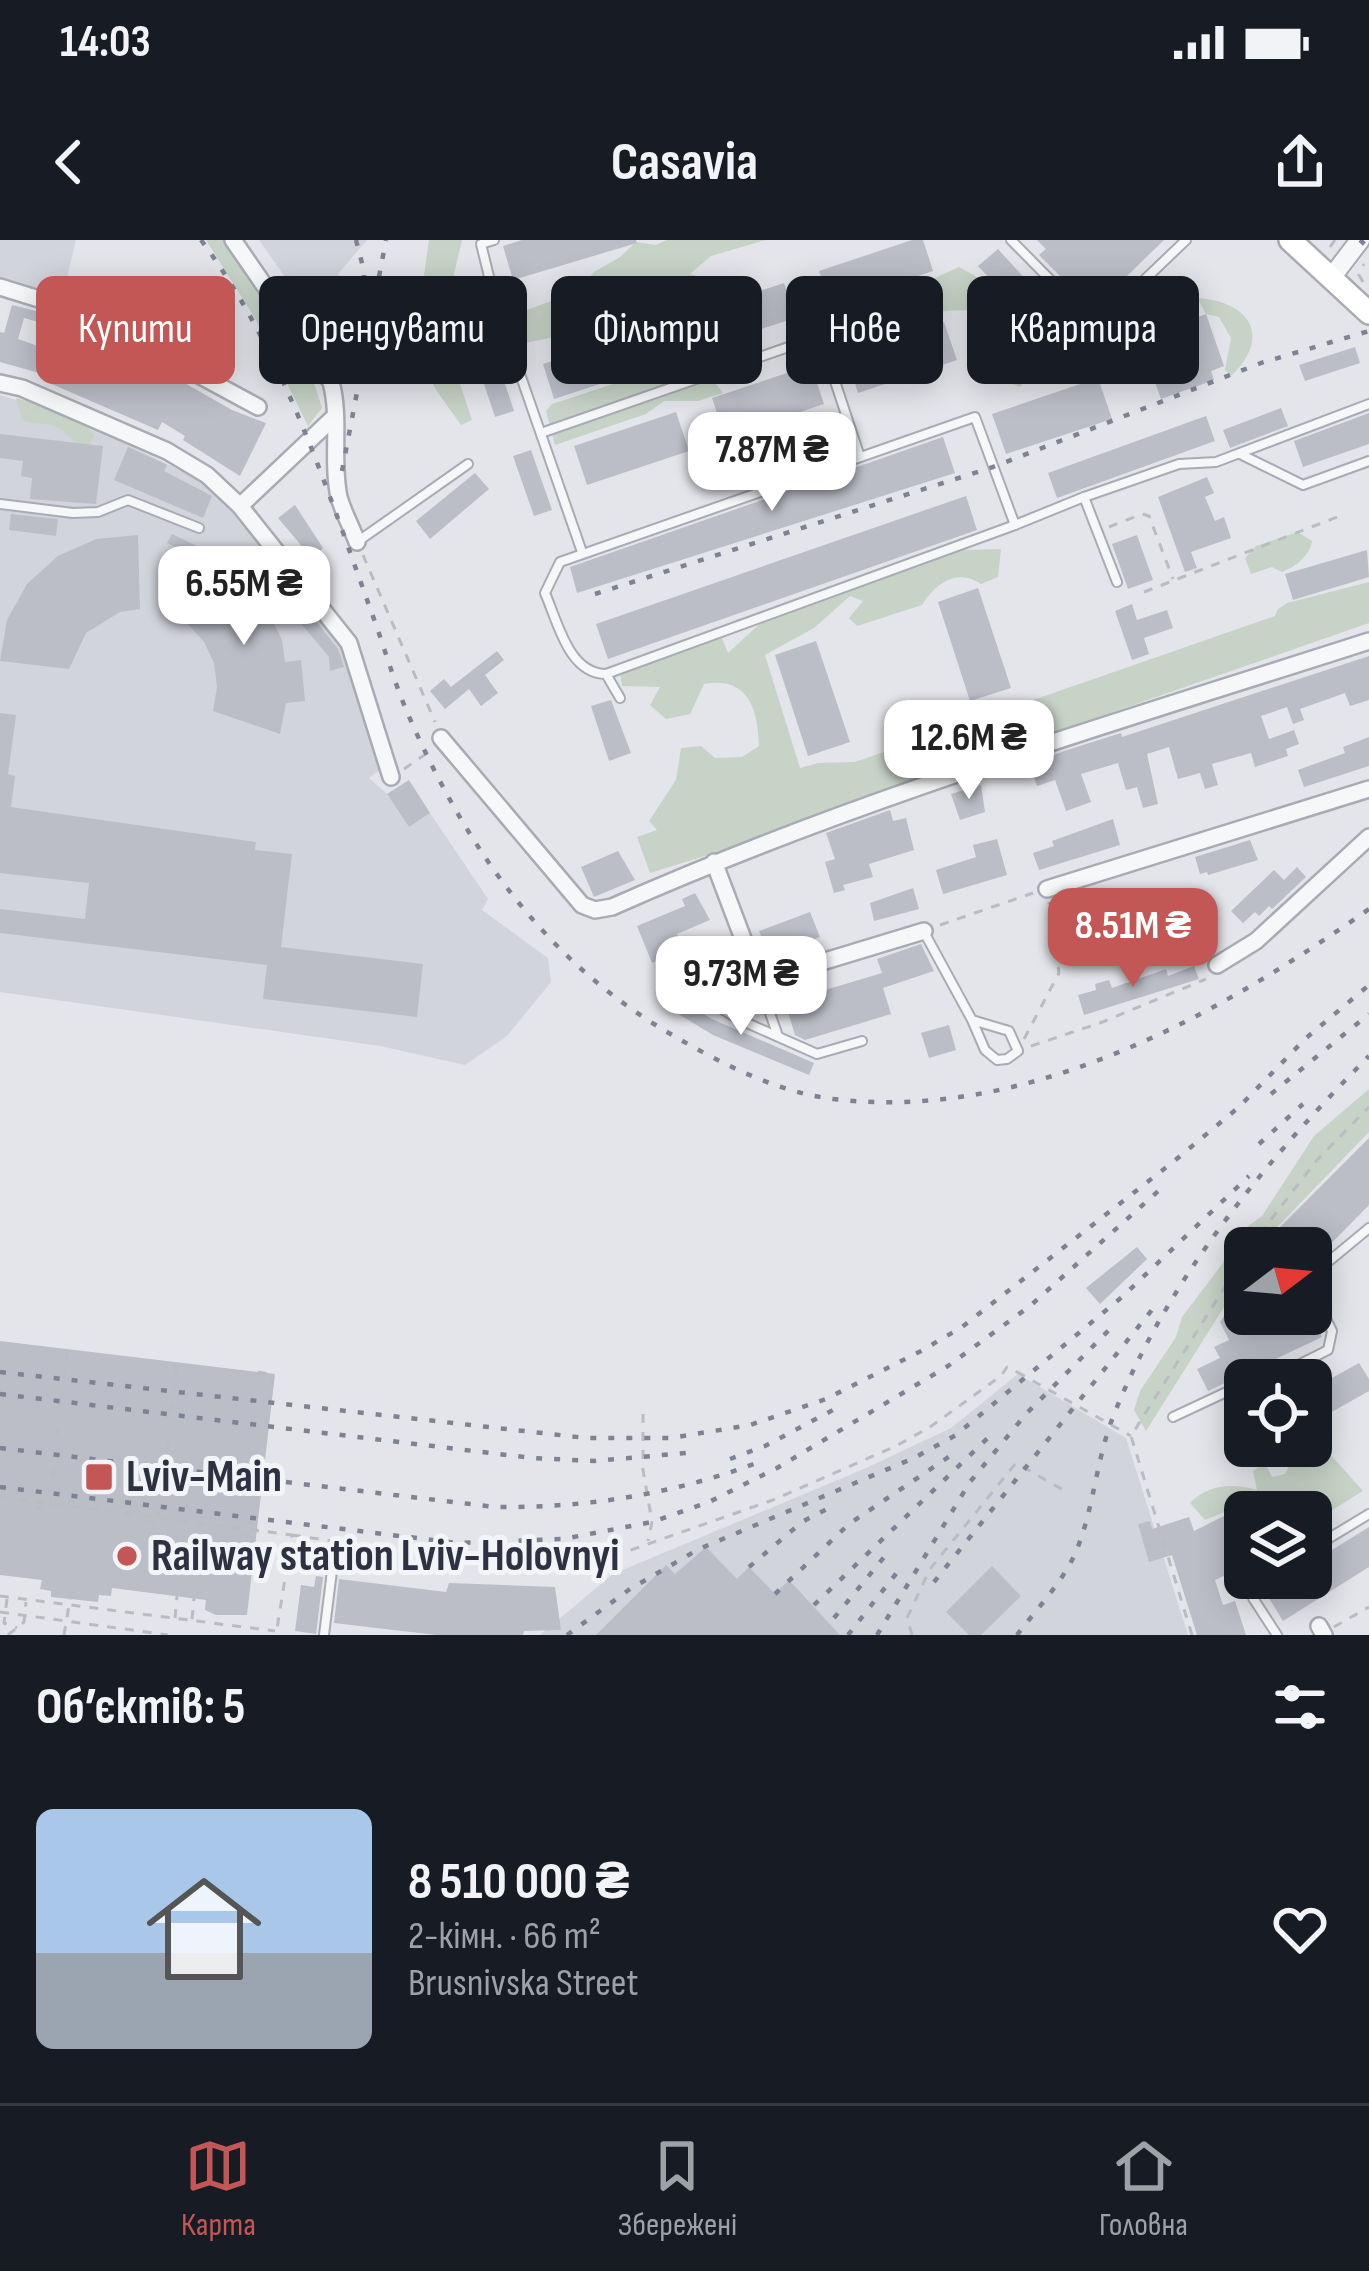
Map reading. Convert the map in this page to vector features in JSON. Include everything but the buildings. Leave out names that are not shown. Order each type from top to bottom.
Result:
[{"type":"main road","points":[[1290,240],[1369,313]]},
{"type":"street","points":[[233,240],[320,362],[335,399],[340,497],[358,542]]},
{"type":"street","points":[[1331,278],[1360,240]]},
{"type":"street","points":[[0,287],[84,313],[258,407]]},
{"type":"street","points":[[0,383],[22,388],[167,451],[207,475],[240,506],[349,643],[392,777]]},
{"type":"street","points":[[240,506],[333,418]]},
{"type":"street","points":[[441,738],[582,905],[595,910],[975,768],[1369,641]]},
{"type":"street","points":[[1047,889],[1369,789]]},
{"type":"street","points":[[1217,965],[1256,941],[1369,837]]},
{"type":"street","points":[[714,862],[759,981],[924,931]]},
{"type":"lane","points":[[494,240],[480,242],[496,305],[582,552]]},
{"type":"lane","points":[[1011,240],[1089,319],[1113,310],[1186,240]]},
{"type":"lane","points":[[541,433],[786,348]]},
{"type":"lane","points":[[836,384],[860,457]]},
{"type":"lane","points":[[1015,525],[975,417],[582,552],[560,562],[545,593],[575,660],[592,674],[606,674],[1015,525],[1084,497],[1179,464],[1216,462],[1369,404]]},
{"type":"lane","points":[[1238,453],[1303,484],[1369,461]]},
{"type":"lane","points":[[358,542],[468,464]]},
{"type":"lane","points":[[1084,497],[1118,582]]},
{"type":"lane","points":[[0,504],[73,513],[98,512],[128,500],[199,528]]},
{"type":"lane","points":[[606,674],[620,698]]},
{"type":"lane","points":[[924,931],[985,1050],[997,1060],[1018,1051],[1009,1031],[972,1020]]},
{"type":"lane","points":[[670,976],[738,1019],[817,1054],[862,1041]]},
{"type":"lane","points":[[759,981],[779,1038]]},
{"type":"lane","points":[[1332,1259],[1369,1228]]},
{"type":"lane","points":[[1310,1359],[1328,1350],[1331,1335]]},
{"type":"lane","points":[[1173,1417],[1224,1393]]},
{"type":"lane","points":[[1332,1536],[1369,1514]]},
{"type":"lane","points":[[324,1635],[333,1563]]},
{"type":"lane","points":[[1254,1599],[1277,1635]]},
{"type":"path","points":[[1330,247],[1335,240]]},
{"type":"path","points":[[1098,532],[1142,514],[1149,516],[1174,580]]},
{"type":"path","points":[[1144,592],[1340,516]]},
{"type":"path","points":[[358,542],[441,738],[428,754],[392,777]]},
{"type":"path","points":[[924,931],[1047,889],[1059,973],[1018,1051]]},
{"type":"path","points":[[1018,1051],[1204,980],[1217,965]]},
{"type":"path","points":[[1265,1227],[1317,1160],[1369,1107]]},
{"type":"path","points":[[1131,1436],[1224,1288]]},
{"type":"path","points":[[49,1393],[62,1397],[67,1352],[53,1353]]},
{"type":"path","points":[[164,1366],[177,1366],[170,1412]]},
{"type":"path","points":[[0,1497],[252,1525],[499,1566],[562,1562],[628,1551],[773,1500],[930,1427],[1007,1367],[1131,1436],[1192,1635]]},
{"type":"path","points":[[251,1416],[266,1421],[273,1375],[257,1372]]},
{"type":"path","points":[[160,1402],[172,1402]]},
{"type":"path","points":[[644,1414],[643,1470],[652,1522],[648,1543]]},
{"type":"path","points":[[57,1437],[59,1419]]},
{"type":"path","points":[[46,1425],[58,1427]]},
{"type":"path","points":[[167,1450],[169,1432]]},
{"type":"path","points":[[155,1439],[168,1441]]},
{"type":"path","points":[[261,1462],[264,1443]]},
{"type":"path","points":[[248,1452],[263,1453]]},
{"type":"path","points":[[53,1476],[55,1457]]},
{"type":"path","points":[[912,1635],[907,1618],[930,1569],[1016,1463],[1065,1491]]},
{"type":"path","points":[[40,1467],[54,1468]]},
{"type":"path","points":[[151,1480],[163,1485],[165,1470]]},
{"type":"path","points":[[244,1493],[257,1497],[259,1482]]},
{"type":"path","points":[[35,1508],[49,1510],[50,1500]]},
{"type":"path","points":[[145,1521],[157,1522],[158,1513]]},
{"type":"path","points":[[242,1534],[251,1535],[252,1525]]},
{"type":"path","points":[[0,1596],[276,1633],[292,1535]]},
{"type":"path","points":[[175,1619],[177,1596]]},
{"type":"path","points":[[7,1597],[2,1623],[13,1631],[24,1622],[26,1600]]},
{"type":"path","points":[[191,1621],[194,1598]]},
{"type":"path","points":[[64,1635],[69,1602]]},
{"type":"path","points":[[1324,1631],[1369,1606]]},
{"type":"path","points":[[3,1612],[167,1635]]},
{"type":"path","points":[[139,1631],[142,1615]]},
{"type":"path","points":[[238,1635],[239,1627]]},
{"type":"shaded area","points":[[0,240],[76,240],[67,276],[36,276],[36,290],[0,278]]},
{"type":"shaded area","points":[[259,240],[367,240],[339,276],[284,276]]},
{"type":"shaded area","points":[[0,395],[67,415],[208,484],[342,641],[381,769],[369,778],[387,794],[409,827],[430,813],[488,899],[482,910],[548,958],[551,982],[507,1036],[465,1065],[380,1046],[0,992]]},
{"type":"shaded area","points":[[1018,1374],[1126,1438],[1188,1635],[540,1635],[613,1574],[951,1428]]},
{"type":"green space","points":[[206,240],[223,240],[259,294],[259,326],[235,286],[235,276],[228,276]]},
{"type":"green space","points":[[429,240],[462,240],[454,276],[424,276]]},
{"type":"green space","points":[[667,240],[766,240],[711,256],[690,274],[696,276],[591,276],[636,242],[656,245]]},
{"type":"green space","points":[[959,267],[975,276],[967,276],[967,310],[943,312],[943,276],[939,276]]},
{"type":"green space","points":[[1199,298],[1230,306],[1249,323],[1251,347],[1231,376],[1225,370],[1231,338],[1219,317],[1206,314]]},
{"type":"green space","points":[[551,301],[551,338],[527,343],[527,310]]},
{"type":"green space","points":[[287,384],[314,384],[322,408],[308,426]]},
{"type":"green space","points":[[433,384],[460,384],[472,420],[461,425]]},
{"type":"green space","points":[[613,384],[716,384],[723,393],[698,401],[664,401],[646,414],[555,445],[546,411],[552,404]]},
{"type":"green space","points":[[16,398],[80,421],[94,435],[90,444],[78,443],[54,426],[22,420]]},
{"type":"green space","points":[[1298,532],[1312,541],[1301,560],[1282,572],[1272,567],[1251,574],[1245,558],[1256,546]]},
{"type":"green space","points":[[1001,549],[998,577],[981,584],[964,577],[948,580],[922,605],[857,626],[849,618],[863,601],[850,596],[814,628],[765,655],[800,768],[855,762],[1275,616],[1287,603],[1369,582],[1369,623],[650,873],[637,837],[657,830],[649,821],[676,780],[681,748],[701,746],[715,758],[742,757],[759,746],[758,732],[748,698],[731,685],[704,684],[690,714],[666,719],[650,705],[660,687],[622,686],[620,672],[722,638],[728,653],[763,621],[817,594],[961,550]]},
{"type":"green space","points":[[1369,1089],[1369,1132],[1277,1227],[1247,1227],[1262,1216],[1314,1136]]},
{"type":"green space","points":[[1224,1259],[1224,1307],[1146,1431],[1134,1410],[1140,1391],[1176,1337],[1182,1317]]},
{"type":"green space","points":[[1332,1456],[1363,1491],[1332,1510],[1332,1491],[1224,1491],[1224,1512],[1205,1520],[1190,1503],[1221,1487],[1257,1490],[1253,1471],[1259,1467],[1267,1467],[1272,1477],[1285,1474],[1288,1467],[1332,1467]]},
{"type":"railway","points":[[201,240],[280,375],[406,709],[459,815],[517,901],[551,939],[588,975],[674,1036],[750,1075],[812,1095],[905,1102],[977,1094],[1048,1077],[1183,1023],[1369,909]]},
{"type":"railway","points":[[356,240],[364,276]]},
{"type":"railway","points":[[342,471],[386,240]]},
{"type":"railway","points":[[1360,240],[1369,248]]},
{"type":"railway","points":[[595,594],[993,467],[1261,363],[1369,331]]},
{"type":"railway","points":[[0,1372],[586,1438],[671,1438],[750,1425],[826,1399],[962,1327],[1239,1107],[1305,1039],[1369,985]]},
{"type":"railway","points":[[1271,1094],[1369,1014]]},
{"type":"railway","points":[[1017,1635],[1074,1557],[1109,1428],[1163,1314],[1258,1178],[1369,1056]]},
{"type":"railway","points":[[1259,1144],[1303,1104]]},
{"type":"railway","points":[[567,1635],[630,1589],[699,1549],[914,1458],[956,1435],[1122,1297],[1249,1176]]},
{"type":"railway","points":[[0,1487],[457,1543],[563,1539],[652,1522],[709,1502],[777,1468],[948,1366],[1030,1306],[1165,1185]]},
{"type":"railway","points":[[934,1582],[1159,1301]]},
{"type":"railway","points":[[877,1635],[970,1482],[1026,1414],[1113,1326]]},
{"type":"railway","points":[[0,1394],[532,1458],[594,1461],[686,1453]]},
{"type":"railway","points":[[730,1459],[833,1410]]},
{"type":"railway","points":[[814,1605],[992,1434]]},
{"type":"railway","points":[[0,1448],[495,1507],[626,1498],[754,1464]]},
{"type":"railway","points":[[775,1594],[849,1524],[950,1456]]},
{"type":"railway","points":[[749,1567],[802,1522],[831,1507]]},
{"type":"railway","points":[[834,1618],[890,1550]]},
{"type":"railway","points":[[848,1635],[902,1566]]},
{"type":"place","name":"Lviv-Main","points":[[99,1477]]},
{"type":"place","name":"Railway station Lviv-Holovnyi","points":[[127,1556]]}]
